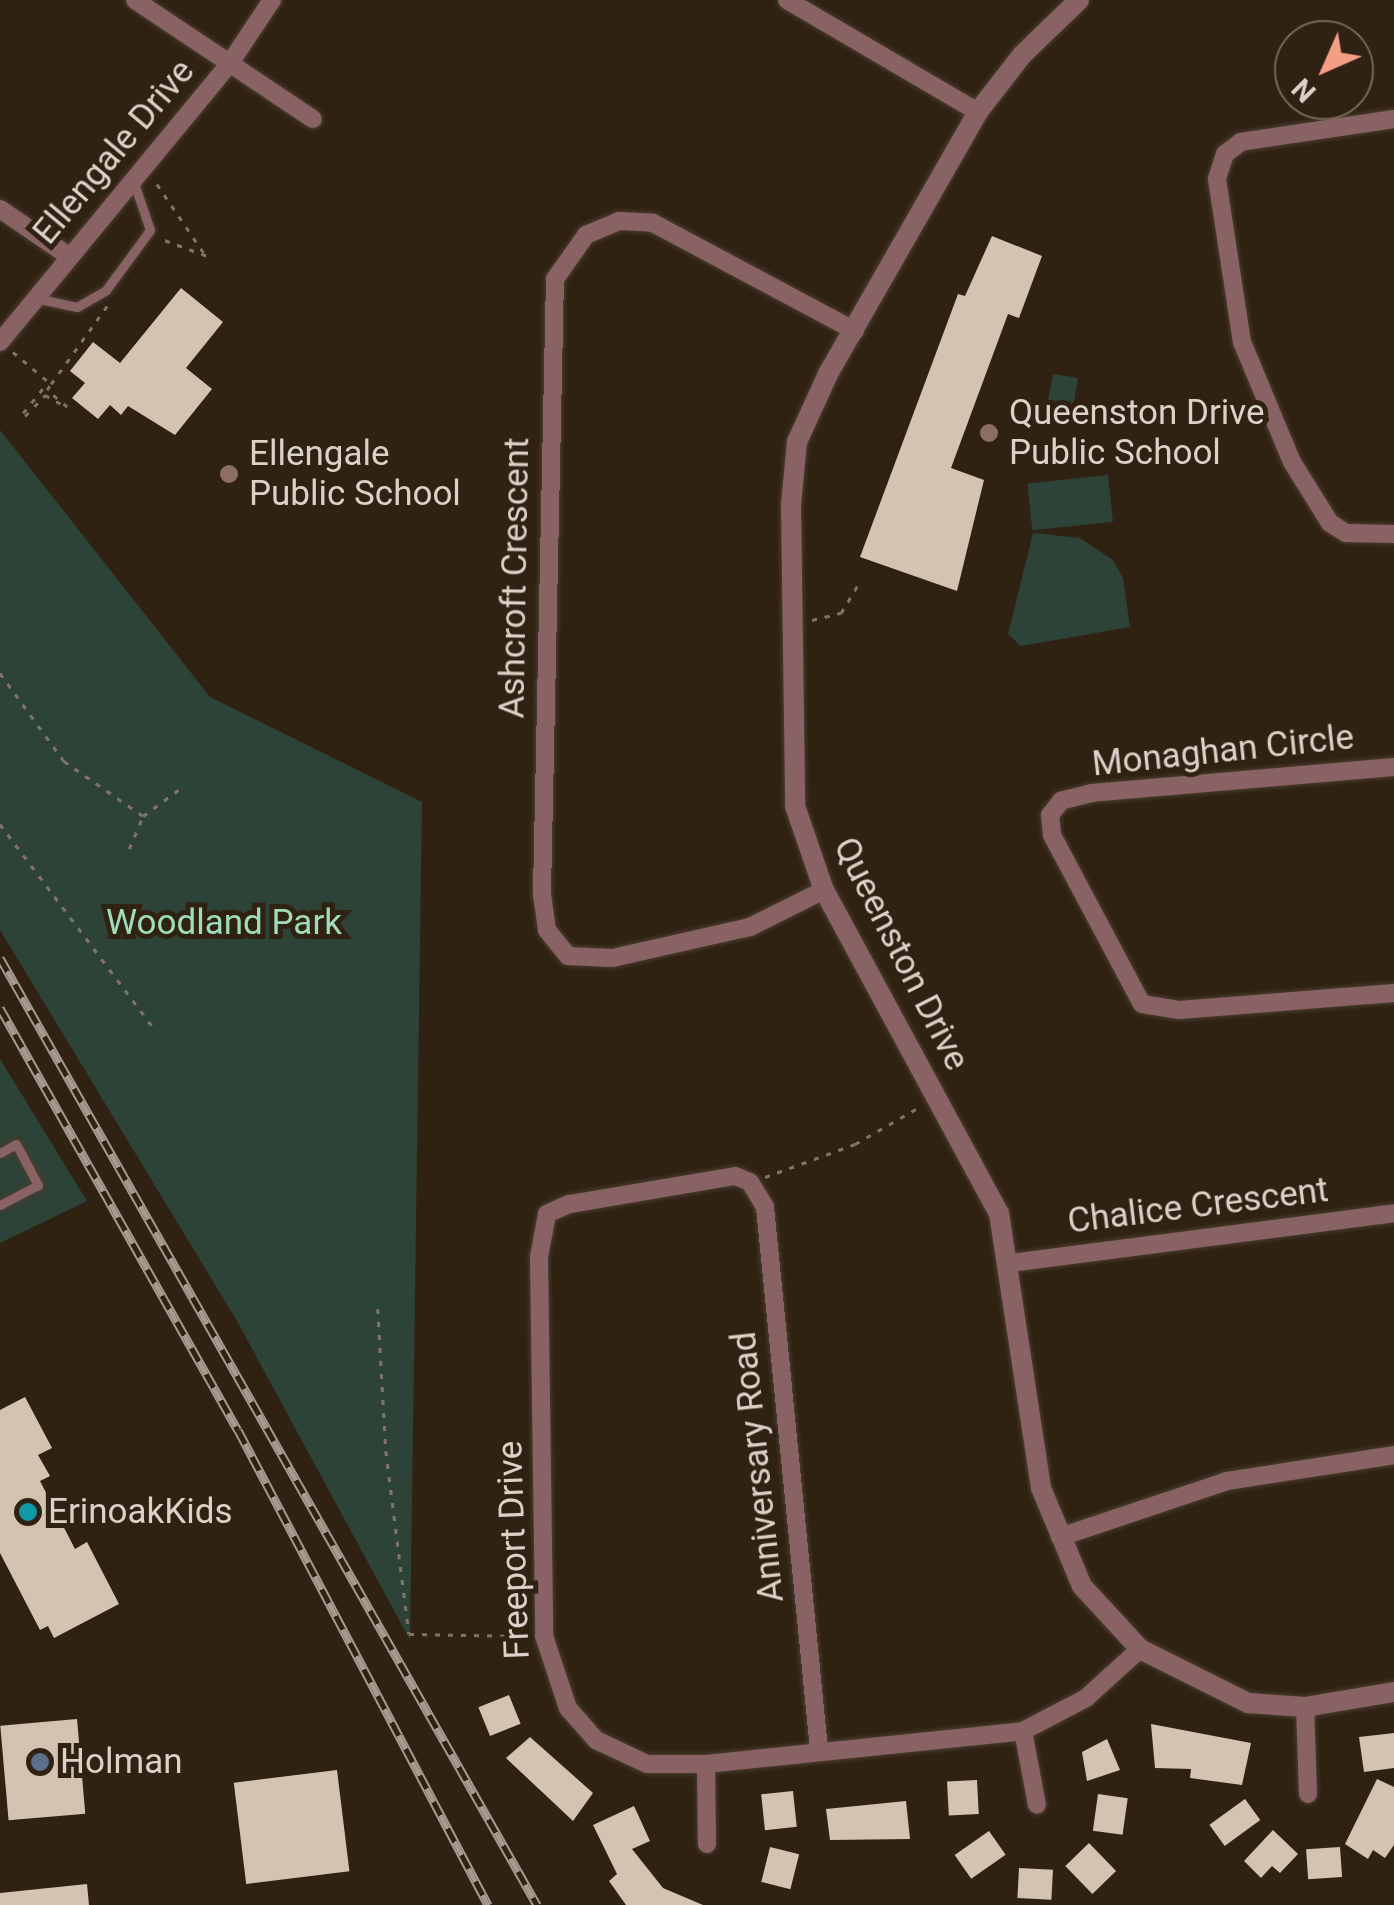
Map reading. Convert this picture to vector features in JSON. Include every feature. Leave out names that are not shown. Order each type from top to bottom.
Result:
[{"type":"street","points":[[134,0],[313,120]]},
{"type":"street","name":"Ellengale Drive","points":[[0,341],[230,63],[272,0]]},
{"type":"street","points":[[787,0],[978,112]]},
{"type":"street","name":"Queenston Drive","points":[[1079,0],[1022,55],[978,112],[797,442],[790,779],[824,890],[999,1213],[1011,1262],[1033,1444],[1060,1537],[1098,1609],[1140,1649],[1248,1702],[1306,1707],[1394,1692]]},
{"type":"street","points":[[1394,119],[1241,142],[1225,154],[1218,179],[1242,342],[1259,395],[1310,500],[1346,532],[1394,534]]},
{"type":"street","points":[[0,209],[70,257]]},
{"type":"street","name":"Ashcroft Crescent","points":[[824,890],[750,927],[612,958],[568,956],[546,930],[542,893],[555,279],[586,235],[618,221],[652,223],[855,331]]},
{"type":"street","name":"Monaghan Circle","points":[[1394,767],[1092,793],[1061,801],[1050,815],[1052,835],[1142,1004],[1179,1010],[1394,993]]},
{"type":"street","name":"Freeport Drive","points":[[750,1182],[735,1176],[569,1204],[547,1214],[540,1229],[544,1636],[568,1708],[596,1740],[648,1764],[706,1764],[819,1749],[1023,1731],[1086,1698],[1140,1649]]},
{"type":"street","name":"Anniversary Road","points":[[750,1182],[765,1208],[819,1749]]},
{"type":"street","name":"Chalice Crescent","points":[[1011,1262],[1394,1213]]},
{"type":"street","points":[[1060,1537],[1227,1481],[1394,1455]]},
{"type":"street","points":[[1306,1707],[1308,1794]]},
{"type":"street","points":[[1023,1731],[1038,1805]]},
{"type":"street","points":[[706,1764],[707,1844]]},
{"type":"lane","points":[[35,298],[77,308],[106,290],[150,230],[138,173]]},
{"type":"lane","points":[[0,1153],[16,1144],[38,1185],[0,1205]]},
{"type":"path","points":[[138,173],[206,256],[160,238]]},
{"type":"path","points":[[0,341],[32,369]]},
{"type":"path","points":[[49,383],[47,390],[66,407],[45,394],[24,414],[49,383]]},
{"type":"path","points":[[791,622],[842,613],[860,581]]},
{"type":"path","points":[[0,673],[64,761],[143,816]]},
{"type":"path","points":[[129,849],[143,816],[181,788]]},
{"type":"path","points":[[0,824],[153,1027]]},
{"type":"path","points":[[750,1182],[854,1144],[938,1097]]},
{"type":"path","points":[[378,1309],[386,1451],[409,1634],[544,1636]]},
{"type":"green space","points":[[1053,374],[1078,378],[1071,419],[1060,426],[1045,418]]},
{"type":"green space","name":"Woodland Park","points":[[0,430],[210,697],[422,802],[410,1640],[237,1321],[0,930]]},
{"type":"green space","points":[[1108,475],[1113,522],[1032,530],[1027,483]]},
{"type":"green space","points":[[1033,533],[1080,538],[1113,560],[1123,578],[1130,627],[1021,646],[1008,634]]},
{"type":"green space","points":[[0,1059],[87,1201],[0,1243]]},
{"type":"building","points":[[992,236],[1042,256],[1019,318],[1008,314],[951,468],[984,480],[957,591],[860,557],[958,294],[965,296]]},
{"type":"building","points":[[181,288],[223,322],[186,368],[212,389],[175,435],[128,406],[121,415],[110,405],[98,419],[72,398],[85,383],[70,371],[93,342],[120,363]]},
{"type":"building","name":"ErinoakKids","points":[[25,1397],[52,1448],[38,1455],[50,1476],[40,1481],[75,1549],[87,1542],[119,1604],[54,1638],[48,1626],[40,1630],[0,1553],[0,1410]]},
{"type":"building","points":[[509,1695],[521,1724],[490,1736],[478,1707]]},
{"type":"building","points":[[77,1719],[85,1814],[9,1820],[0,1726]]},
{"type":"building","points":[[1151,1724],[1251,1743],[1242,1785],[1190,1778],[1191,1769],[1155,1768]]},
{"type":"building","points":[[1394,1733],[1394,1768],[1364,1772],[1359,1737]]},
{"type":"building","points":[[530,1737],[593,1793],[573,1821],[506,1758]]},
{"type":"building","points":[[1107,1739],[1120,1770],[1087,1781],[1082,1752]]},
{"type":"building","points":[[337,1770],[349,1871],[246,1884],[234,1783]]},
{"type":"building","points":[[1377,1779],[1394,1787],[1394,1845],[1385,1858],[1373,1850],[1368,1859],[1345,1844]]},
{"type":"building","points":[[977,1780],[979,1814],[949,1816],[947,1782]]},
{"type":"building","points":[[793,1791],[797,1827],[765,1830],[761,1794]]},
{"type":"building","points":[[1098,1794],[1128,1798],[1123,1835],[1093,1831]]},
{"type":"building","points":[[1245,1799],[1260,1820],[1225,1846],[1209,1825]]},
{"type":"building","points":[[906,1801],[910,1839],[830,1840],[826,1809]]},
{"type":"building","points":[[634,1806],[650,1841],[632,1849],[663,1888],[703,1905],[626,1905],[609,1881],[617,1874],[593,1825]]},
{"type":"building","points":[[1273,1830],[1298,1854],[1280,1873],[1272,1866],[1261,1878],[1244,1861]]},
{"type":"building","points":[[989,1831],[1006,1855],[971,1879],[955,1855]]},
{"type":"building","points":[[1089,1843],[1116,1871],[1092,1894],[1065,1866]]},
{"type":"building","points":[[770,1847],[799,1854],[790,1889],[761,1882]]},
{"type":"building","points":[[1340,1847],[1342,1877],[1308,1879],[1306,1849]]},
{"type":"building","points":[[1019,1868],[1053,1870],[1051,1900],[1017,1898]]},
{"type":"building","points":[[87,1884],[89,1905],[0,1905],[0,1893]]},
{"type":"railway","points":[[0,958],[537,1905]]},
{"type":"railway","points":[[0,1008],[238,1430],[488,1905]]},
{"type":"place","name":"Queenston Drive Public School","points":[[989,433]]},
{"type":"place","name":"Ellengale Public School","points":[[229,474]]},
{"type":"place","name":"ErinoakKids","points":[[28,1512]]},
{"type":"place","name":"Holman","points":[[40,1762]]}]
